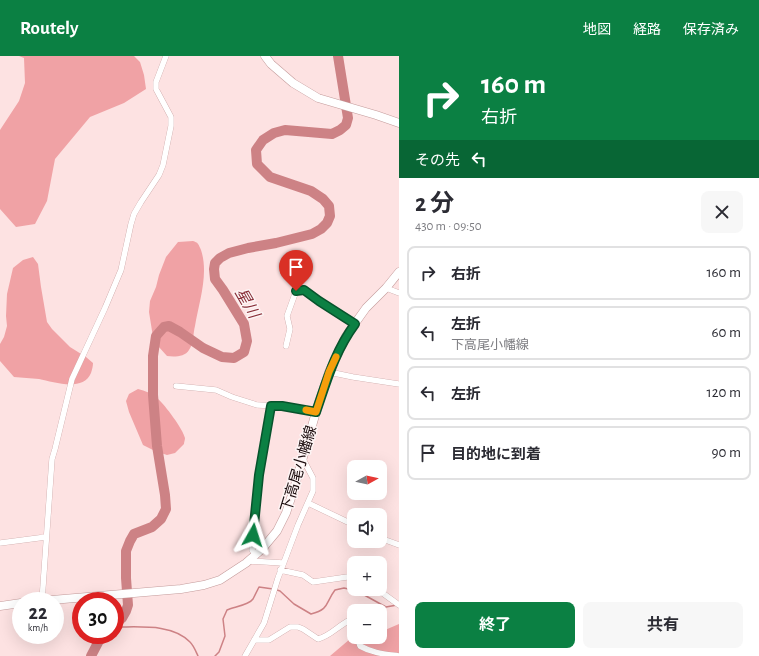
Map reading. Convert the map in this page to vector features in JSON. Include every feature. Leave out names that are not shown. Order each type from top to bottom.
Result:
[{"type":"main road","points":[[265,56],[271,64],[293,83],[318,98],[399,123]]},
{"type":"main road","name":"下高尾小幡線","points":[[64,599],[204,586],[220,580],[249,561],[270,541],[281,523],[293,492],[329,372],[346,336],[366,308],[386,288],[399,272]]},
{"type":"main road","points":[[0,606],[12,604]]},
{"type":"street","points":[[42,592],[52,459],[72,379],[121,270],[134,214],[159,175],[163,165],[171,126],[171,117],[156,89],[156,82],[166,56]]},
{"type":"street","points":[[386,288],[399,293]]},
{"type":"street","points":[[286,346],[290,329],[287,316],[296,291],[304,290],[355,324]]},
{"type":"street","points":[[329,372],[399,384]]},
{"type":"street","points":[[176,386],[216,390],[232,398],[257,406],[282,406],[316,412]]},
{"type":"street","points":[[256,554],[252,550],[259,475],[271,406]]},
{"type":"street","points":[[245,656],[264,623],[280,570],[313,491],[313,478],[303,459]]},
{"type":"street","points":[[308,503],[347,522]]},
{"type":"street","points":[[0,543],[46,537]]},
{"type":"street","points":[[387,541],[399,545]]},
{"type":"street","points":[[249,561],[283,562]]},
{"type":"street","points":[[280,570],[303,575],[313,582],[347,577]]},
{"type":"street","points":[[387,596],[399,605]]},
{"type":"street","points":[[254,640],[269,640],[290,628],[298,627],[318,639],[325,637],[347,622]]},
{"type":"street","points":[[359,644],[365,649],[399,656]]},
{"type":"shaded area","points":[[19,56],[134,56],[140,62],[146,89],[124,103],[90,117],[55,159],[47,201],[35,224],[16,227],[0,209],[0,130],[19,101],[25,83],[24,58]]},
{"type":"shaded area","points":[[193,241],[198,243],[201,250],[204,278],[193,341],[191,347],[185,354],[167,356],[158,346],[153,337],[149,312],[150,301],[166,257],[178,242]]},
{"type":"shaded area","points":[[33,257],[38,264],[47,322],[70,347],[93,363],[91,373],[87,379],[82,382],[68,384],[39,379],[14,377],[0,361],[0,344],[7,326],[7,294],[13,268],[23,260]]},
{"type":"shaded area","points":[[138,389],[146,391],[158,399],[184,434],[184,444],[175,453],[167,455],[143,445],[126,401],[129,394]]},
{"type":"shaded area","points":[[399,624],[399,656],[330,656],[347,642],[347,644],[387,644],[387,629]]},
{"type":"waterway","name":"星川","points":[[124,614],[128,605],[126,551],[134,534],[152,527],[161,519],[166,509],[157,446],[153,395],[153,356],[156,336],[164,327],[169,326],[203,348],[222,357],[234,358],[244,352],[247,341],[244,324],[215,279],[215,263],[229,253],[312,234],[321,229],[327,223],[330,216],[329,206],[323,199],[311,191],[270,177],[257,164],[256,150],[263,140],[274,133],[285,130],[332,134],[346,125],[348,118],[338,56]]},
{"type":"waterway","points":[[215,656],[219,652],[225,636],[223,619],[227,610],[251,601],[259,587],[273,589]]},
{"type":"waterway","points":[[277,590],[294,604],[311,614],[324,608],[335,590],[344,588],[357,591],[386,607],[397,605]]},
{"type":"waterway","points":[[124,627],[146,627],[166,629],[175,632],[190,642],[198,656]]},
{"type":"waterway","name":"星川","points":[[91,656],[97,644]]},
{"type":"slow traffic","points":[[306,410],[316,412],[329,372],[336,357]]},
{"type":"route","points":[[253,535],[259,475],[271,406],[282,406],[316,412],[329,372],[346,336],[355,324],[304,290],[296,291]]}]
